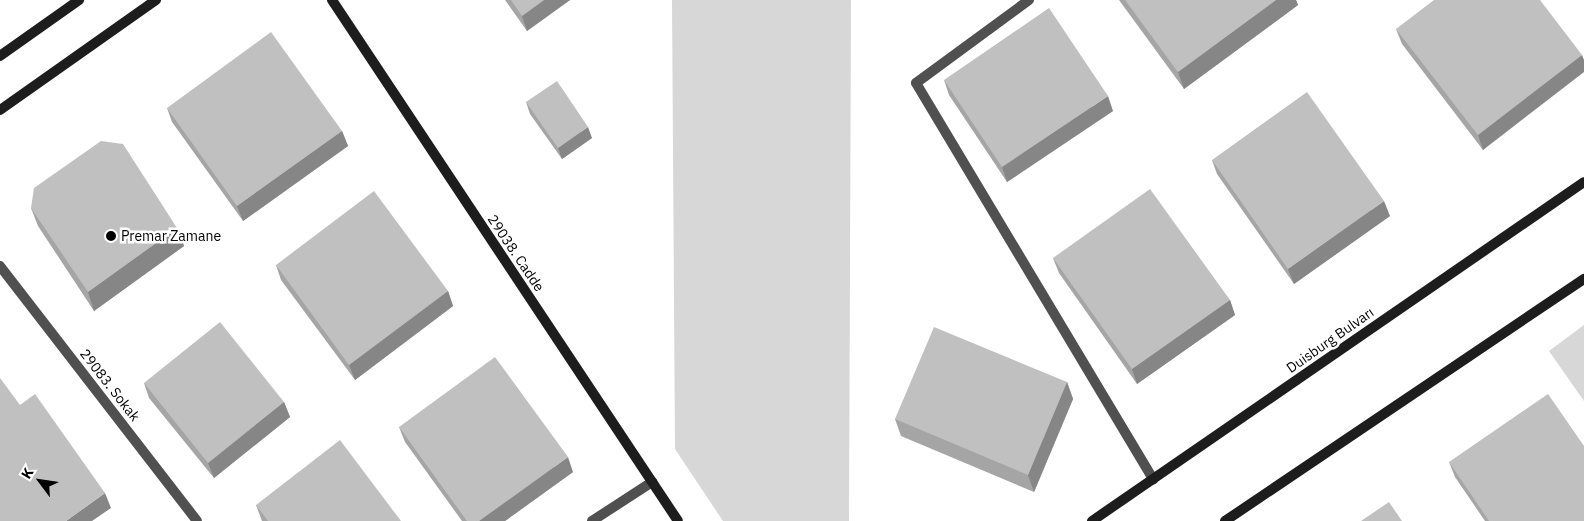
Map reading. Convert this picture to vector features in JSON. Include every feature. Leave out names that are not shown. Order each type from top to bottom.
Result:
[{"type":"main road","points":[[0,56],[79,0]]},
{"type":"main road","points":[[0,110],[156,0]]},
{"type":"main road","name":"29038. Cadde","points":[[332,0],[678,521]]},
{"type":"main road","name":"Duisburg Bulvarı","points":[[1092,521],[1584,182]]},
{"type":"main road","points":[[1225,521],[1584,279]]},
{"type":"street","points":[[1029,0],[916,82],[1153,479]]},
{"type":"street","name":"29083. Sokak","points":[[0,266],[198,521]]},
{"type":"street","points":[[592,521],[652,482]]},
{"type":"shaded area","points":[[672,0],[851,0],[849,521],[723,521],[675,449]]},
{"type":"shaded area","points":[[1584,325],[1584,401],[1549,351]]},
{"type":"building","points":[[511,0],[544,0],[522,16]]},
{"type":"building","points":[[1125,0],[1276,0],[1178,72]]},
{"type":"building","points":[[1434,0],[1540,0],[1582,55],[1478,135],[1396,29]]},
{"type":"building","points":[[1049,8],[1108,96],[1002,167],[944,80]]},
{"type":"building","points":[[271,32],[342,131],[237,206],[167,108]]},
{"type":"building","points":[[557,81],[588,127],[558,148],[526,102]]},
{"type":"building","points":[[1307,92],[1384,201],[1288,269],[1212,160]]},
{"type":"building","name":"Premar Zamane","points":[[101,141],[123,144],[177,228],[88,292],[31,208],[34,188]]},
{"type":"building","points":[[1150,189],[1230,300],[1132,369],[1053,258]]},
{"type":"building","points":[[374,191],[448,291],[349,365],[276,265]]},
{"type":"building","points":[[220,322],[284,402],[208,463],[144,383]]},
{"type":"building","points":[[934,327],[1067,382],[1028,475],[895,419]]},
{"type":"building","points":[[495,357],[568,457],[479,521],[467,521],[399,427]]},
{"type":"building","points":[[0,378],[20,405],[35,394],[105,493],[66,521],[0,521]]},
{"type":"building","points":[[1548,394],[1584,446],[1584,521],[1489,521],[1449,462]]},
{"type":"building","points":[[340,440],[401,521],[268,521],[256,505]]},
{"type":"building","points":[[1389,502],[1402,521],[1361,521]]},
{"type":"place","name":"Premar Zamane","points":[[111,236]]}]
